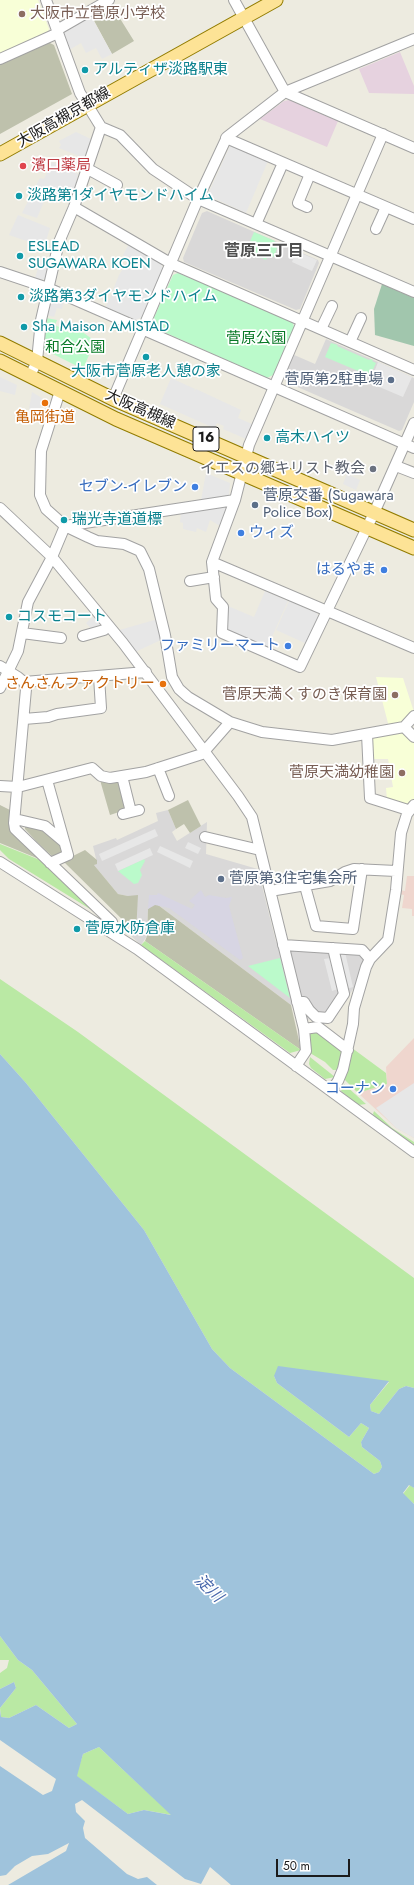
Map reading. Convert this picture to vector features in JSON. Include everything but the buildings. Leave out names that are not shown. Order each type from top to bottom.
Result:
[{"type":"main road","name":"大阪高槻京都線","points":[[0,154],[276,0]]},
{"type":"main road","name":"大阪高槻線","points":[[0,343],[113,399],[414,530]]},
{"type":"main road","name":"大阪高槻線","points":[[0,361],[116,419],[414,548]]},
{"type":"street","points":[[46,0],[80,93],[101,127],[120,135],[153,170],[198,200],[414,292]]},
{"type":"street","points":[[0,59],[57,32],[110,0]]},
{"type":"street","points":[[234,0],[285,92],[414,148]]},
{"type":"street","points":[[113,399],[226,138],[285,92],[414,39]]},
{"type":"street","points":[[30,376],[37,361],[41,320],[59,242],[74,207],[101,127]]},
{"type":"street","points":[[383,134],[249,445],[235,500],[212,562],[216,599],[223,607],[222,634],[300,667],[396,466],[409,446],[414,423]]},
{"type":"street","points":[[226,138],[386,207],[413,216]]},
{"type":"street","points":[[256,224],[283,163]]},
{"type":"street","points":[[86,168],[117,185]]},
{"type":"street","points":[[307,207],[298,203],[310,174]]},
{"type":"street","points":[[74,207],[172,264],[414,370]]},
{"type":"street","points":[[376,229],[386,207]]},
{"type":"street","points":[[0,272],[48,288],[409,446]]},
{"type":"street","points":[[321,330],[332,306]]},
{"type":"street","points":[[350,342],[360,318]]},
{"type":"street","points":[[60,391],[40,451],[40,495],[46,509],[65,526],[96,541],[124,544],[140,551],[150,576],[165,635],[172,677],[179,689],[188,697],[230,722],[262,732],[332,740],[404,727],[414,716]]},
{"type":"street","points":[[396,466],[414,473]]},
{"type":"street","points":[[65,526],[147,512],[235,500]]},
{"type":"street","points":[[0,508],[52,557],[146,672],[252,817],[304,1029],[306,1052],[296,1066]]},
{"type":"street","points":[[0,688],[4,668],[18,651],[28,602],[52,557],[65,526]]},
{"type":"street","points":[[212,562],[414,648]]},
{"type":"street","points":[[190,582],[214,577]]},
{"type":"street","points":[[82,636],[104,630],[108,626]]},
{"type":"street","points":[[22,633],[61,638]]},
{"type":"street","points":[[4,668],[24,682],[26,689],[15,829],[112,922],[113,927],[110,931]]},
{"type":"street","points":[[24,682],[146,672]]},
{"type":"street","points":[[24,719],[48,717],[57,714],[101,708],[99,677]]},
{"type":"street","points":[[0,786],[18,787],[92,768],[101,776],[110,778],[158,768],[205,751],[230,722]]},
{"type":"street","points":[[404,727],[414,737]]},
{"type":"street","points":[[331,1091],[338,1081],[343,1069],[348,1050],[354,1008],[366,968],[370,959],[388,940],[396,890],[396,871],[401,833],[403,822],[411,808],[370,798],[367,734]]},
{"type":"street","points":[[158,768],[169,796]]},
{"type":"street","points":[[122,776],[131,812]]},
{"type":"street","points":[[47,780],[68,855],[67,857],[50,863]]},
{"type":"street","points":[[15,819],[45,826],[64,842]]},
{"type":"street","points":[[205,838],[260,850]]},
{"type":"street","points":[[0,862],[110,931],[414,1152]]},
{"type":"street","points":[[270,891],[330,881],[354,868],[396,871]]},
{"type":"street","points":[[305,886],[316,926],[354,929],[362,869]]},
{"type":"street","points":[[283,945],[362,950],[370,959]]},
{"type":"street","points":[[297,1002],[304,1002],[316,1017],[328,1018],[344,994],[333,948]]},
{"type":"street","points":[[304,1029],[318,1027],[348,1050]]},
{"type":"shaded area","name":"大阪市立菅原小学校","points":[[0,0],[38,0],[49,29],[47,34],[0,54]]},
{"type":"shaded area","points":[[111,4],[134,41],[112,54],[91,15]]},
{"type":"shaded area","points":[[91,16],[112,54],[102,59],[96,48],[86,53],[81,43],[69,50],[63,36],[65,31]]},
{"type":"shaded area","points":[[48,42],[54,45],[72,94],[0,134],[0,64]]},
{"type":"shaded area","points":[[400,52],[414,86],[414,94],[369,93],[359,69]]},
{"type":"shaded area","points":[[289,100],[338,121],[327,147],[260,119],[284,101]]},
{"type":"shaded area","points":[[76,132],[91,139],[84,158],[59,148],[61,145],[59,141]]},
{"type":"shaded area","points":[[234,145],[268,161],[246,213],[211,197],[209,192],[230,146]]},
{"type":"shaded area","points":[[52,162],[78,174],[72,200],[67,196],[62,199],[48,192],[37,218],[22,213],[40,178],[44,179]]},
{"type":"shaded area","points":[[207,211],[318,260],[319,263],[300,309],[296,310],[184,262],[183,258],[202,213]]},
{"type":"shaded area","points":[[18,215],[50,228],[44,247],[9,235]]},
{"type":"shaded area","points":[[129,244],[160,262],[163,268],[142,317],[136,320],[106,307],[119,275],[129,259],[123,255]]},
{"type":"shaded area","points":[[296,251],[317,260],[312,271],[292,262]]},
{"type":"shaded area","points":[[40,262],[51,265],[48,277],[42,280],[35,278]]},
{"type":"shaded area","points":[[382,284],[414,298],[414,346],[375,335],[374,309]]},
{"type":"shaded area","points":[[56,297],[64,301],[62,309],[57,308],[54,317],[46,315],[50,300]]},
{"type":"shaded area","points":[[326,339],[414,378],[414,402],[402,430],[399,431],[286,382],[283,375],[292,354],[315,364]]},
{"type":"shaded area","name":"菅原第2駐車場","points":[[378,362],[412,377],[403,397],[370,383]]},
{"type":"shaded area","points":[[0,377],[17,385],[15,395],[0,391]]},
{"type":"shaded area","points":[[171,378],[195,389],[194,392],[196,389],[241,410],[238,418],[252,424],[246,439],[223,429],[224,426],[217,423],[214,428],[160,404]]},
{"type":"shaded area","points":[[32,392],[42,398],[40,411],[29,409]]},
{"type":"shaded area","points":[[206,473],[230,483],[229,496],[201,500]]},
{"type":"shaded area","points":[[347,474],[360,480],[356,490],[343,484]]},
{"type":"shaded area","points":[[227,506],[220,526],[210,520],[206,532],[197,528],[196,532],[183,529],[183,523],[180,522],[181,512]]},
{"type":"shaded area","points":[[265,591],[288,601],[267,648],[230,632],[227,627],[228,606],[254,617]]},
{"type":"shaded area","points":[[289,601],[317,613],[319,619],[307,644],[276,630]]},
{"type":"shaded area","points":[[95,615],[103,623],[102,627],[93,631],[86,623]]},
{"type":"shaded area","points":[[158,619],[163,639],[133,653],[116,631]]},
{"type":"shaded area","name":"菅原天満くすのき保育園","points":[[376,677],[403,678],[414,712],[404,723],[389,727]]},
{"type":"shaded area","name":"菅原天満幼稚園","points":[[402,730],[414,741],[414,802],[410,807],[387,800],[386,788],[393,787],[388,759],[372,759],[371,735]]},
{"type":"shaded area","points":[[100,780],[120,782],[125,810],[110,815]]},
{"type":"shaded area","points":[[188,800],[201,826],[190,833],[184,824],[176,829],[168,810]]},
{"type":"shaded area","points":[[0,805],[10,810],[10,821],[44,861],[0,843]]},
{"type":"shaded area","points":[[168,810],[176,829],[172,832],[177,841],[207,822],[206,854],[261,870],[262,873],[259,874],[276,942],[363,947],[370,955],[358,981],[332,1023],[305,1019],[302,1009],[291,1005],[158,905],[148,909],[147,936],[141,945],[129,934],[136,933],[128,896],[118,894],[94,865],[97,863],[93,846],[116,838],[117,840],[158,821],[156,813]]},
{"type":"shaded area","points":[[25,826],[44,828],[62,845],[64,852],[52,856],[25,829]]},
{"type":"shaded area","points":[[155,829],[158,836],[102,861],[99,854]]},
{"type":"shaded area","points":[[188,842],[201,848],[198,854],[185,848]]},
{"type":"shaded area","points":[[160,846],[193,861],[190,868],[157,852]]},
{"type":"shaded area","points":[[150,848],[153,855],[118,871],[115,864]]},
{"type":"shaded area","points":[[85,850],[97,860],[97,864],[94,865],[118,894],[128,896],[138,895],[136,933],[63,861]]},
{"type":"shaded area","points":[[407,876],[414,876],[414,916],[412,916],[412,909],[402,908],[404,895],[399,894],[400,890],[405,891]]},
{"type":"shaded area","points":[[201,890],[205,897],[209,895],[226,898],[232,897],[229,906],[243,958],[240,960],[169,908],[155,905],[148,909],[149,895],[157,895],[158,893],[192,909],[195,905],[189,901]]},
{"type":"shaded area","points":[[154,904],[158,905],[291,1005],[301,1050],[145,941],[147,936],[148,909]]},
{"type":"shaded area","points":[[345,952],[353,987],[346,989],[338,953]]},
{"type":"shaded area","points":[[331,958],[338,989],[332,991],[324,959]]},
{"type":"shaded area","name":"コーナン","points":[[414,1038],[414,1138],[396,1128],[358,1093],[387,1084],[386,1067]]},
{"type":"shaded area","points":[[414,1083],[414,1138],[396,1128],[376,1108]]},
{"type":"green space","points":[[254,232],[275,241],[273,246],[277,248],[274,257],[268,254],[266,260],[246,251]]},
{"type":"green space","name":"菅原公園","points":[[178,273],[292,321],[295,329],[275,374],[267,378],[155,328],[152,322],[173,275]]},
{"type":"green space","name":"和合公園","points":[[46,318],[57,320],[55,325],[71,333],[74,326],[95,341],[83,369],[45,350],[42,344]]},
{"type":"green space","points":[[331,343],[369,360],[373,360],[372,361],[376,363],[370,376],[325,357]]},
{"type":"green space","points":[[0,844],[45,862],[91,908],[90,909],[9,859],[0,850]]},
{"type":"green space","points":[[144,859],[145,861],[140,870],[142,875],[138,883],[134,884],[118,871]]},
{"type":"green space","points":[[145,941],[301,1050],[290,1053],[141,945]]},
{"type":"green space","points":[[280,958],[290,998],[248,966]]},
{"type":"green space","points":[[0,979],[78,1032],[414,1278],[414,1388],[406,1386],[399,1389],[379,1414],[371,1411],[370,1405],[389,1382],[274,1376],[277,1383],[349,1437],[361,1423],[369,1428],[361,1442],[362,1447],[380,1461],[382,1467],[379,1472],[374,1474],[230,1368],[212,1349],[144,1230],[26,1083],[0,1054]]},
{"type":"green space","points":[[319,1031],[343,1049],[341,1070],[333,1070],[325,1062],[310,1053],[308,1035],[311,1032]]},
{"type":"green space","points":[[352,1048],[386,1073],[387,1084],[358,1093],[345,1080],[343,1075]]},
{"type":"green space","points":[[310,1057],[335,1077],[325,1079],[311,1068],[309,1064]]},
{"type":"green space","points":[[344,1084],[366,1104],[358,1105],[341,1091]]},
{"type":"green space","points":[[374,1111],[392,1128],[414,1142],[414,1150],[375,1117],[373,1114]]},
{"type":"green space","points":[[410,1485],[414,1488],[414,1504],[403,1494]]},
{"type":"green space","points":[[0,1636],[18,1660],[32,1670],[77,1724],[69,1728],[36,1705],[9,1718],[1,1717],[0,1708],[16,1688],[14,1682],[0,1689],[0,1673],[7,1668],[9,1660],[0,1660]]},
{"type":"green space","points":[[99,1747],[172,1815],[144,1810],[128,1814],[76,1776],[83,1754]]},
{"type":"water","name":"淀川","points":[[0,1054],[26,1083],[144,1230],[212,1349],[230,1368],[374,1474],[379,1472],[382,1467],[380,1461],[362,1447],[361,1442],[369,1428],[361,1423],[349,1437],[277,1383],[274,1376],[278,1366],[389,1381],[370,1405],[371,1411],[379,1414],[399,1389],[406,1386],[414,1388],[414,1488],[409,1485],[403,1493],[414,1504],[414,1885],[231,1885],[210,1867],[201,1884],[185,1879],[82,1800],[75,1804],[76,1812],[85,1821],[83,1828],[85,1838],[127,1874],[138,1879],[147,1877],[157,1885],[8,1885],[66,1851],[69,1843],[48,1854],[32,1856],[15,1866],[6,1875],[0,1876],[0,1766],[43,1795],[52,1791],[56,1779],[0,1740],[0,1710],[1,1717],[9,1718],[36,1705],[69,1728],[77,1724],[32,1670],[18,1660],[0,1636]],"holes":[[[99,1747],[171,1815],[144,1810],[128,1814],[77,1776],[83,1754]]]},
{"type":"water","points":[[14,1682],[16,1688],[0,1708],[0,1689]]},
{"type":"place","name":"大阪市立菅原小学校","points":[[22,14]]},
{"type":"place","name":"アルティザ淡路駅東","points":[[85,70]]},
{"type":"place","name":"濱口薬局","points":[[23,166]]},
{"type":"place","name":"淡路第1ダイヤモンドハイム","points":[[19,196]]},
{"type":"place","name":"ESLEAD SUGAWARA KOEN","points":[[20,256]]},
{"type":"place","name":"淡路第3ダイヤモンドハイム","points":[[21,297]]},
{"type":"place","name":"Sha Maison AMISTAD","points":[[24,327]]},
{"type":"place","name":"大阪市菅原老人憩の家","points":[[146,357]]},
{"type":"place","name":"菅原第2駐車場","points":[[391,380]]},
{"type":"place","name":"亀岡街道","points":[[45,403]]},
{"type":"place","name":"高木ハイツ","points":[[267,438]]},
{"type":"place","name":"イエスの郷キリスト教会","points":[[373,469]]},
{"type":"place","name":"セブン-イレブン","points":[[195,487]]},
{"type":"place","name":"菅原交番 (Sugawara Police Box)","points":[[255,505]]},
{"type":"place","name":"瑞光寺道道標","points":[[64,520]]},
{"type":"place","name":"ウィズ","points":[[241,533]]},
{"type":"place","name":"はるやま","points":[[384,570]]},
{"type":"place","name":"コスモコート","points":[[9,617]]},
{"type":"place","name":"ファミリーマート","points":[[288,646]]},
{"type":"place","name":"さんさんファクトリー","points":[[163,684]]},
{"type":"place","name":"菅原天満くすのき保育園","points":[[395,695]]},
{"type":"place","name":"菅原天満幼稚園","points":[[402,773]]},
{"type":"place","name":"菅原第3住宅集会所","points":[[221,879]]},
{"type":"place","name":"菅原水防倉庫","points":[[77,929]]},
{"type":"place","name":"コーナン","points":[[393,1089]]},
{"type":"district","name":"菅原三丁目","points":[[264,252]]}]
